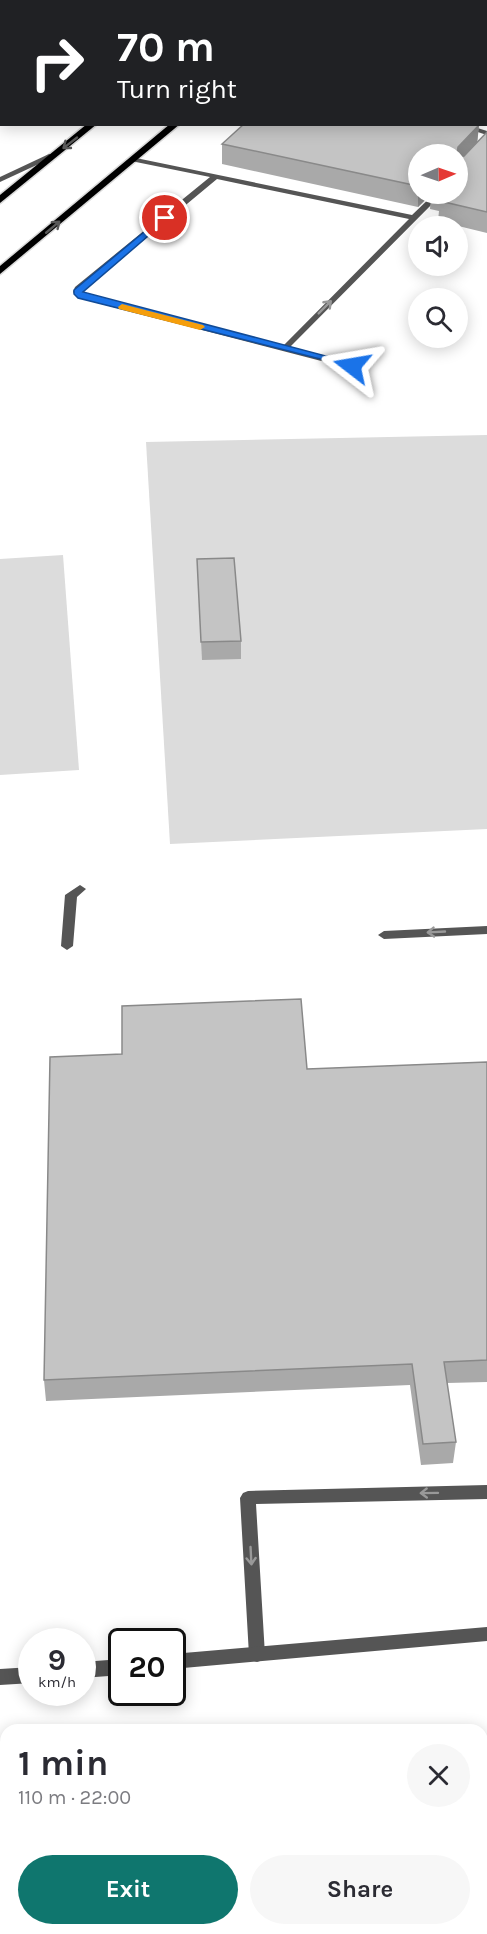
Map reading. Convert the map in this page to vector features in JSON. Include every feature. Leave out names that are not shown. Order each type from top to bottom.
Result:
[{"type":"main road","points":[[0,200],[90,126]]},
{"type":"main road","points":[[0,271],[174,126]]},
{"type":"street","points":[[463,126],[487,133]]},
{"type":"street","points":[[0,180],[52,156]]},
{"type":"street","points":[[134,159],[408,218]]},
{"type":"street","points":[[216,176],[77,292],[81,296],[352,366]]},
{"type":"street","points":[[417,216],[428,204]]},
{"type":"street","points":[[284,349],[408,225]]},
{"type":"street","points":[[67,946],[71,895],[80,889]]},
{"type":"street","points":[[384,935],[487,930]]},
{"type":"street","points":[[256,1655],[248,1498],[487,1492]]},
{"type":"street","points":[[186,1661],[487,1634]]},
{"type":"street","points":[[0,1677],[18,1676]]},
{"type":"shaded area","points":[[487,435],[487,829],[170,844],[146,442]]},
{"type":"shaded area","points":[[63,555],[79,770],[0,775],[0,559]]},
{"type":"building","points":[[242,126],[478,126],[461,144],[408,144],[408,184],[222,144]]},
{"type":"building","points":[[487,132],[487,212],[453,204],[468,204],[468,152]]},
{"type":"building","points":[[234,558],[241,641],[201,642],[197,559]]},
{"type":"building","points":[[301,999],[307,1069],[487,1062],[487,1360],[444,1362],[456,1442],[423,1444],[412,1364],[44,1380],[50,1057],[122,1054],[122,1006]]},
{"type":"slow traffic","points":[[122,307],[200,327]]},
{"type":"route","points":[[165,218],[77,292],[81,296],[352,366]]}]
